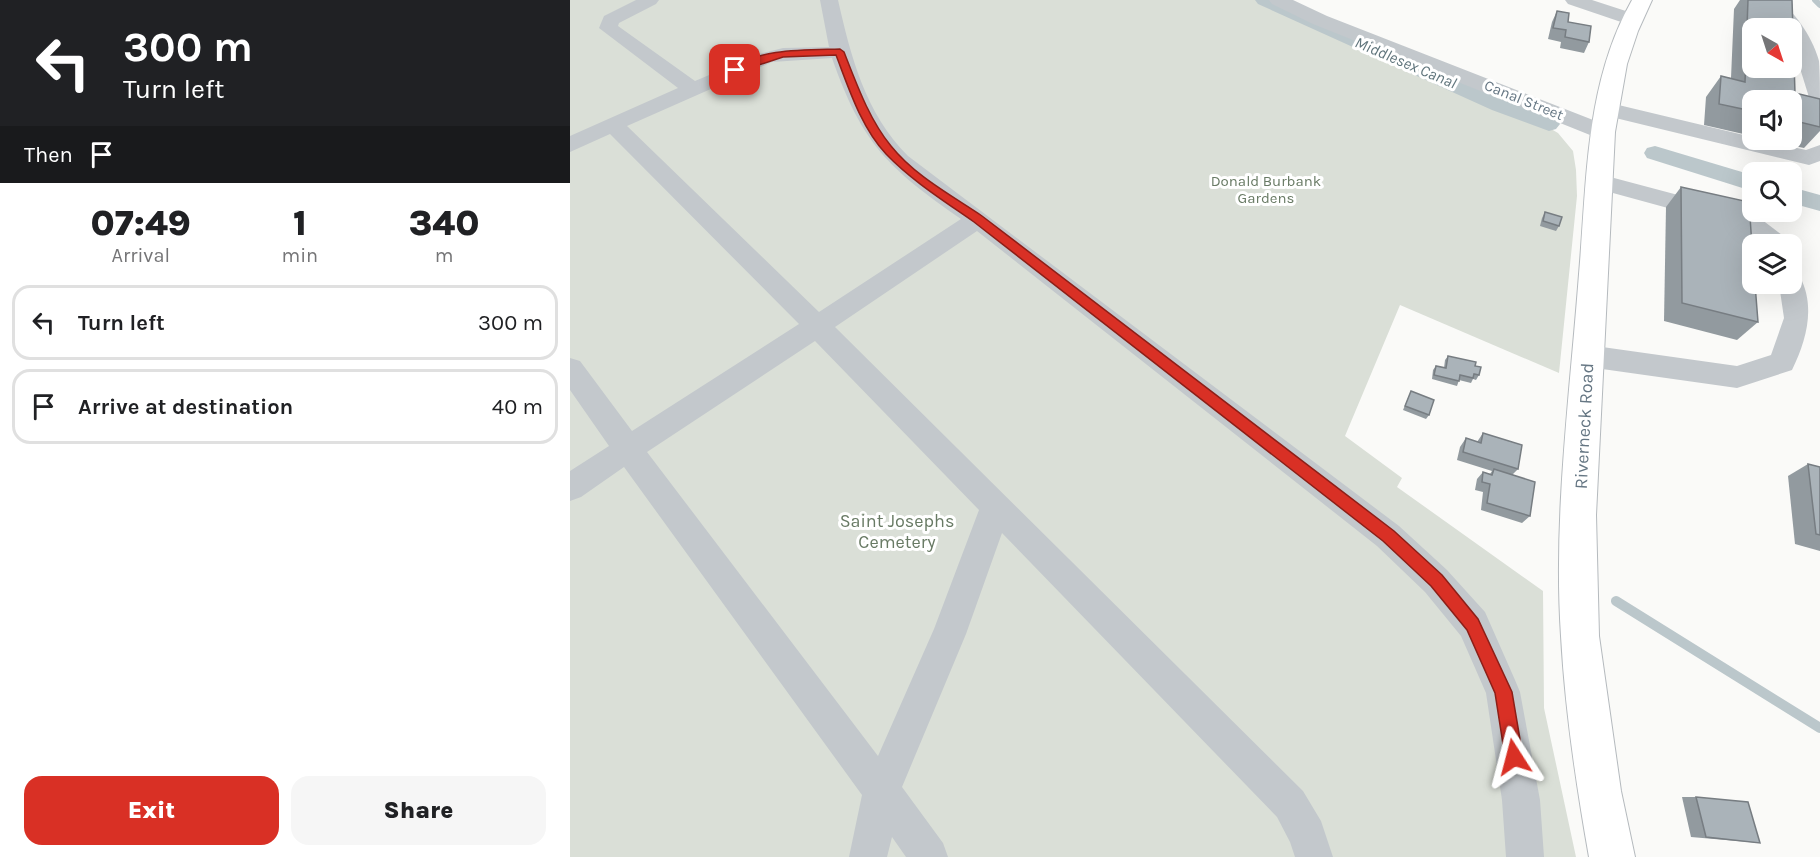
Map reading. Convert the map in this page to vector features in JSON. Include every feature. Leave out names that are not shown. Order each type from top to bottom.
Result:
[{"type":"main road","name":"Riverneck Road","points":[[1612,857],[1597,780],[1580,636],[1578,515],[1604,121],[1615,69],[1636,9]]},
{"type":"street","points":[[650,0],[611,20],[608,28],[692,89]]},
{"type":"street","points":[[829,0],[840,52],[856,95],[875,132],[889,150],[917,177],[978,219],[1388,536],[1436,581],[1473,624],[1503,692],[1521,800],[1525,857]]},
{"type":"street","name":"Canal Street","points":[[1278,0],[1320,20],[1604,121],[1809,158],[1820,152]]},
{"type":"street","points":[[1574,0],[1636,9]]},
{"type":"street","points":[[1759,0],[1778,9],[1793,23],[1811,63],[1820,101]]},
{"type":"street","points":[[570,145],[766,58],[783,54],[840,52]]},
{"type":"street","points":[[613,124],[817,326],[1290,804],[1307,835],[1314,857]]},
{"type":"street","points":[[1599,182],[1749,222],[1765,234]]},
{"type":"street","points":[[570,487],[978,219]]},
{"type":"street","points":[[1588,356],[1737,377],[1782,362],[1797,318],[1793,294]]},
{"type":"street","points":[[570,369],[929,857]]},
{"type":"street","points":[[868,857],[882,791],[950,634],[996,506]]},
{"type":"green space","name":"Saint Josephs Cemetery","points":[[570,0],[1271,0],[1503,101],[1558,133],[1573,151],[1577,196],[1559,373],[1400,305],[1345,436],[1402,478],[1397,487],[1543,591],[1544,708],[1576,857],[570,857]]},
{"type":"building","points":[[1748,0],[1792,0],[1793,18],[1747,18]]},
{"type":"building","points":[[1557,11],[1569,13],[1568,22],[1591,26],[1589,42],[1565,37],[1566,30],[1553,28]]},
{"type":"building","points":[[1721,76],[1745,82],[1745,78],[1795,78],[1795,90],[1742,90],[1742,109],[1719,104]]},
{"type":"building","points":[[1802,95],[1820,99],[1820,127],[1802,123]]},
{"type":"building","points":[[1681,187],[1742,200],[1742,222],[1750,222],[1751,234],[1742,234],[1742,294],[1756,294],[1758,322],[1682,303]]},
{"type":"building","points":[[1545,212],[1562,217],[1559,226],[1543,221]]},
{"type":"building","points":[[1448,356],[1476,362],[1475,366],[1481,367],[1479,375],[1474,374],[1473,378],[1460,375],[1459,381],[1434,375],[1436,366],[1446,368]]},
{"type":"building","points":[[1411,391],[1434,400],[1429,415],[1405,406]]},
{"type":"building","points":[[1483,433],[1522,445],[1518,469],[1463,452],[1466,438],[1481,443]]},
{"type":"building","points":[[1808,464],[1820,467],[1820,535],[1816,534]]},
{"type":"building","points":[[1494,469],[1535,482],[1530,516],[1487,503],[1490,484],[1482,482],[1483,472],[1492,475]]},
{"type":"building","points":[[1696,797],[1748,802],[1760,843],[1706,837]]},
{"type":"waterway","name":"Middlesex Canal","points":[[1264,0],[1499,105],[1549,124]]},
{"type":"waterway","points":[[1815,0],[1820,5]]},
{"type":"waterway","name":"Middlesex Canal","points":[[1655,153],[1742,180]]},
{"type":"waterway","name":"Middlesex Canal","points":[[1802,198],[1820,203]]},
{"type":"waterway","points":[[1616,601],[1820,728]]},
{"type":"route","points":[[735,70],[783,54],[840,52],[856,95],[875,132],[889,150],[917,177],[978,219],[1388,536],[1436,581],[1473,624],[1503,692],[1514,757]]},
{"type":"park label","name":"Donald Burbank Gardens","points":[[1266,190]]}]
